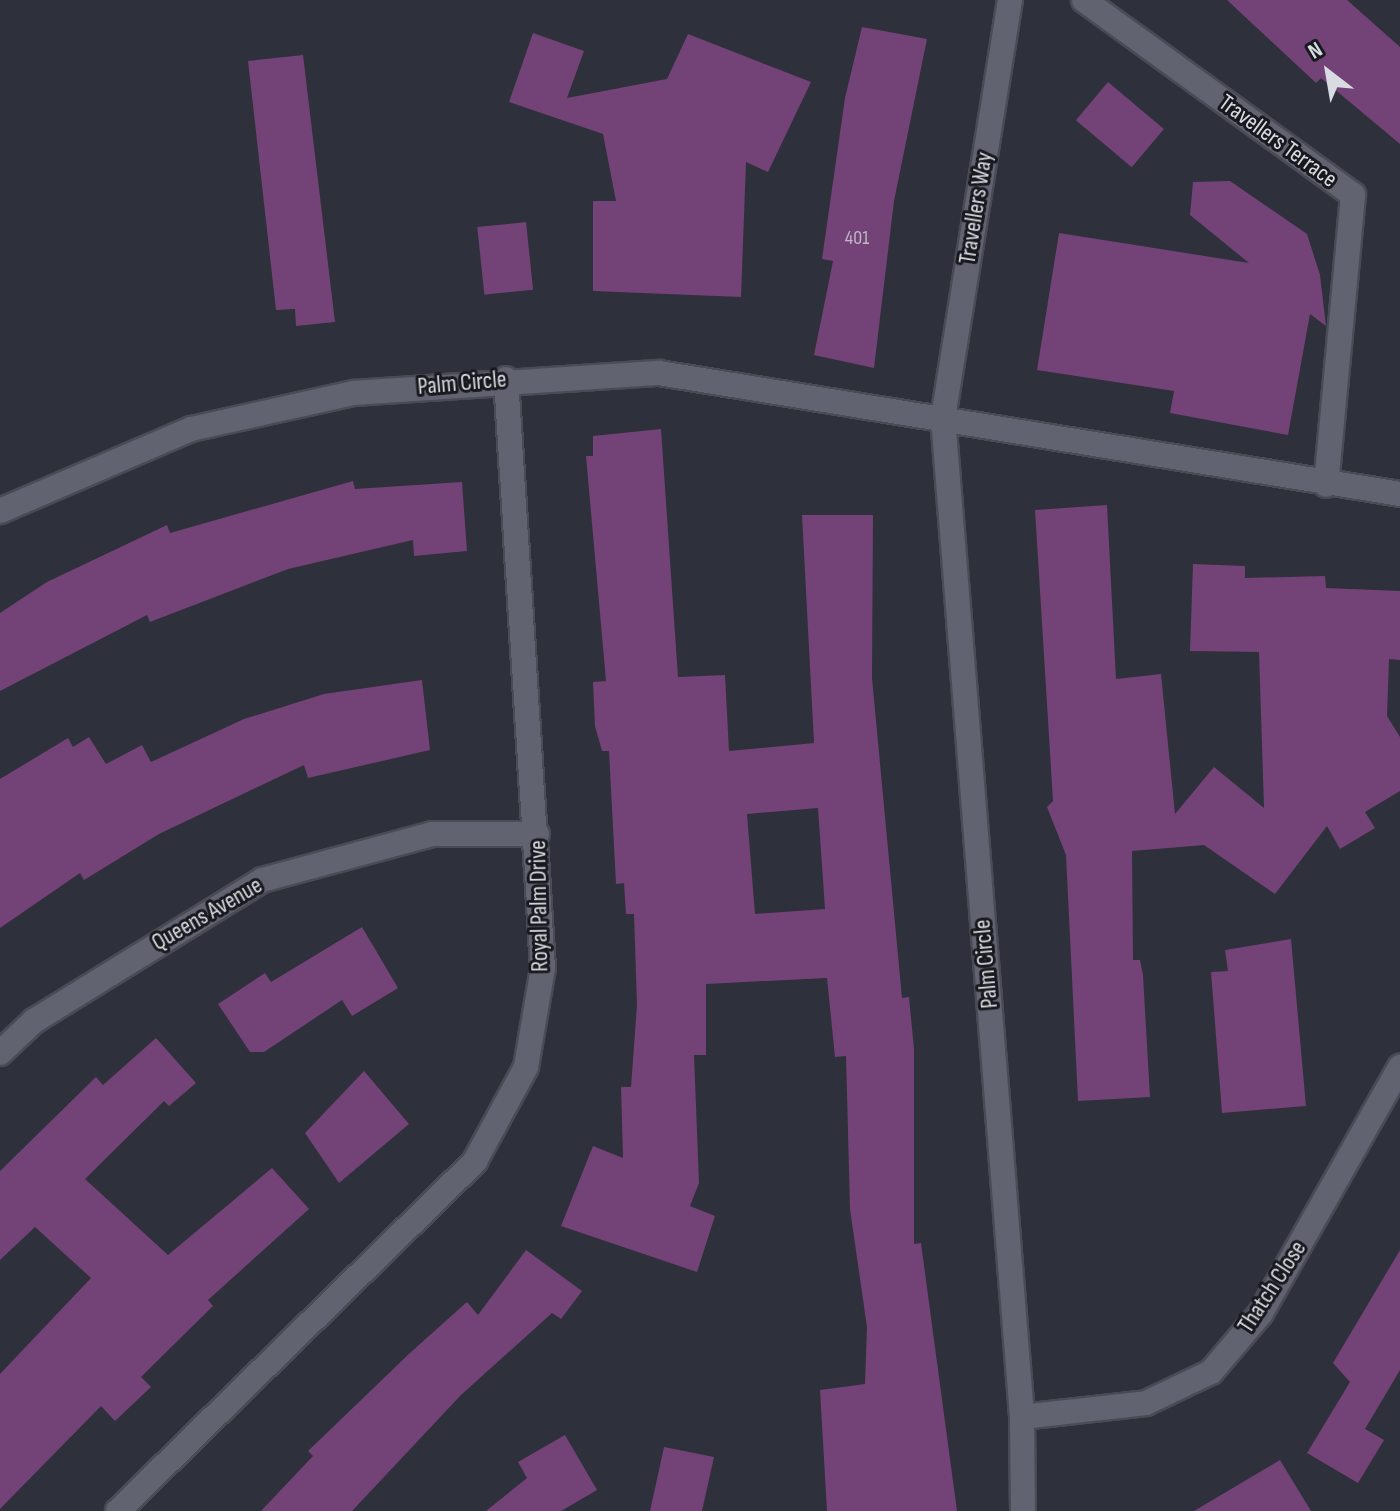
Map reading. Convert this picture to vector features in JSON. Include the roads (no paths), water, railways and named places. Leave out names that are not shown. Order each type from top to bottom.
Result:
[{"type":"street","name":"Travellers Way","points":[[943,417],[1010,0]]},
{"type":"street","name":"Travellers Terrace","points":[[1084,0],[1353,195],[1326,485]]},
{"type":"street","name":"Palm Circle","points":[[0,511],[191,429],[354,393],[506,379],[659,373],[943,417],[1326,485],[1400,494]]},
{"type":"street","name":"Royal Palm Drive","points":[[118,1511],[475,1161],[526,1067],[543,968],[537,834],[506,379]]},
{"type":"street","name":"Palm Circle","points":[[943,417],[1022,1417],[1023,1511]]},
{"type":"street","name":"Queens Avenue","points":[[0,1053],[34,1021],[262,880],[432,834],[537,834]]},
{"type":"street","name":"Thatch Close","points":[[1022,1417],[1146,1403],[1211,1372],[1261,1313],[1400,1067]]}]
